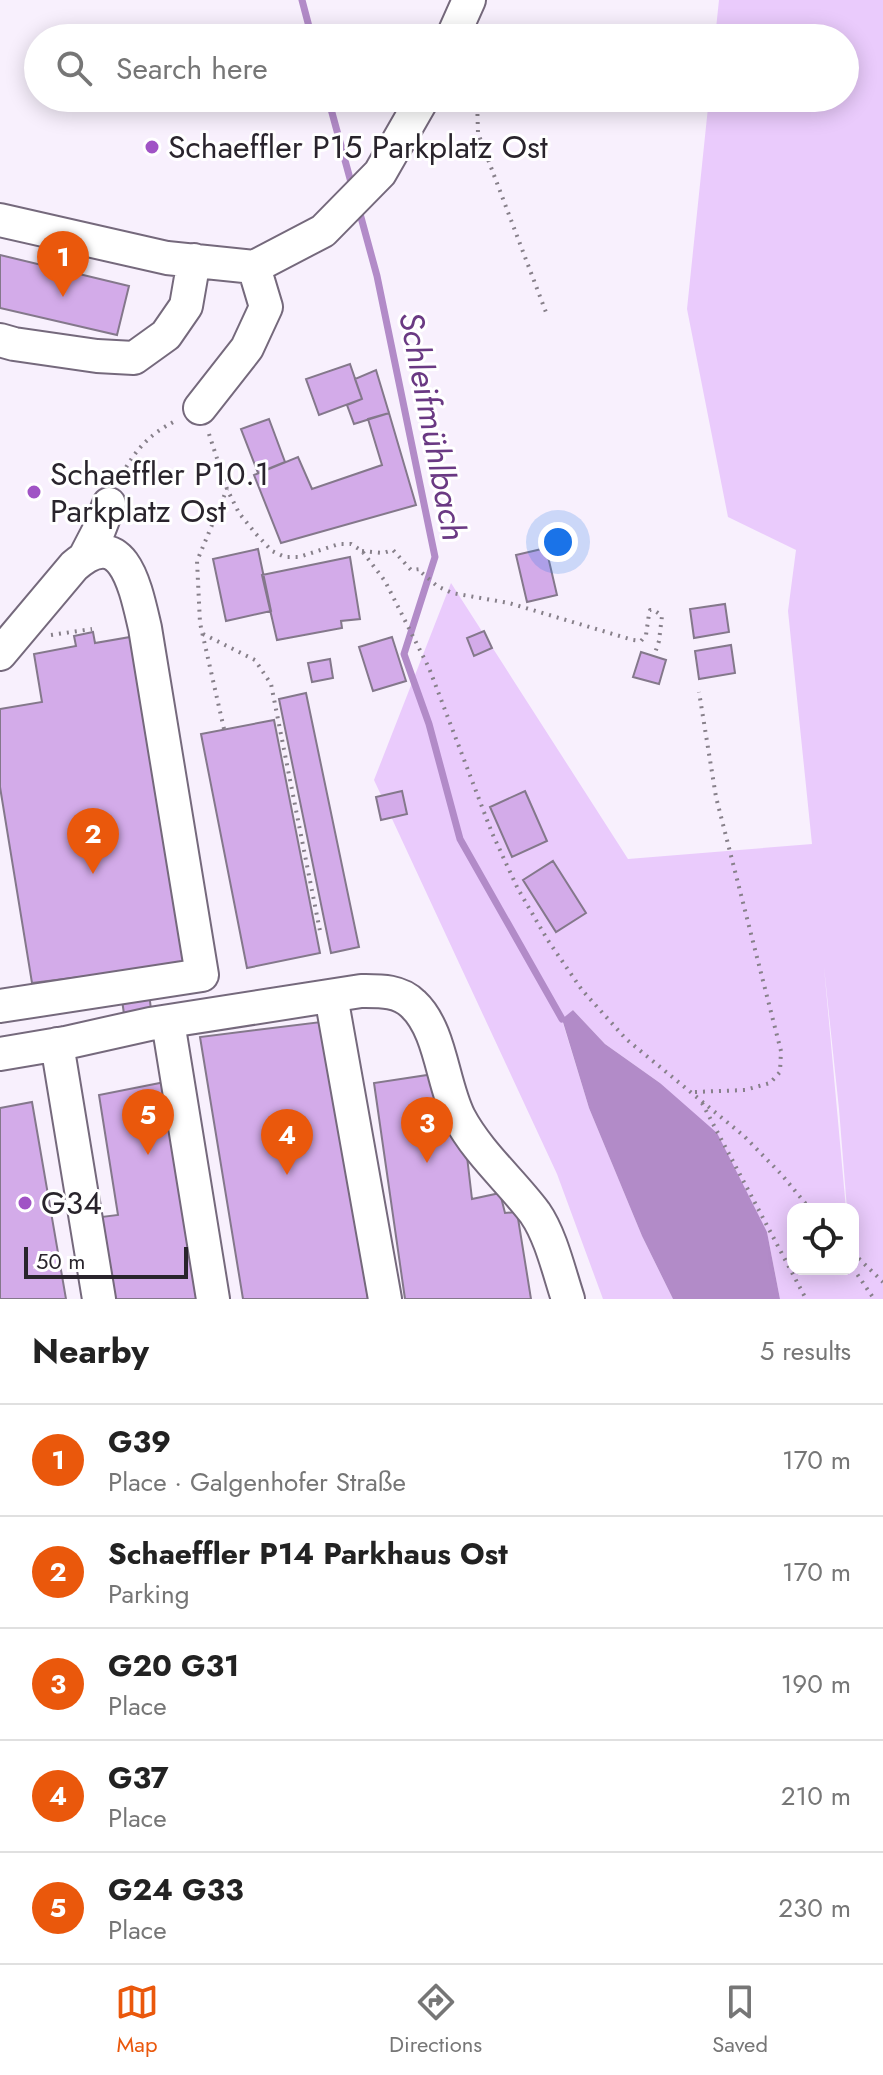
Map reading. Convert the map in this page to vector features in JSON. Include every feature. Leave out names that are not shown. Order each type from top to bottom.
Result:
[{"type":"street","points":[[458,24],[469,0]]},
{"type":"street","points":[[0,220],[167,258],[254,267],[323,231],[380,173],[415,112]]},
{"type":"street","points":[[0,340],[97,356],[134,358],[166,335],[186,306],[194,260]]},
{"type":"street","points":[[200,408],[247,348],[266,307],[254,267]]},
{"type":"street","points":[[0,654],[86,555],[109,504]]},
{"type":"street","points":[[0,1006],[202,975],[148,643],[133,583],[118,556],[109,551],[86,555]]},
{"type":"street","points":[[0,1054],[168,1022],[361,991],[401,995],[414,1004],[437,1046],[459,1116],[493,1164],[537,1216],[552,1249],[568,1299]]},
{"type":"street","points":[[331,996],[385,1299]]},
{"type":"street","points":[[168,1022],[213,1299]]},
{"type":"street","points":[[57,1044],[99,1299]]},
{"type":"path","points":[[477,112],[478,133],[547,315]]},
{"type":"path","points":[[109,504],[115,484],[144,441],[200,408],[227,489],[239,513],[272,551],[285,557],[299,557],[339,544],[351,544],[362,551],[385,581],[429,668],[492,833],[518,889],[547,939],[582,990],[626,1039],[744,1136],[805,1203]]},
{"type":"path","points":[[224,729],[203,634],[197,561],[227,489]]},
{"type":"path","points":[[362,551],[383,553],[393,550],[411,570],[420,569],[437,586],[452,593],[509,603],[641,641],[646,635],[650,610],[654,610],[662,616],[654,656]]},
{"type":"path","points":[[203,634],[255,660],[271,684],[320,931]]},
{"type":"path","points":[[693,1093],[745,1090],[770,1083],[780,1072],[781,1051],[716,797],[699,692]]},
{"type":"path","points":[[700,1098],[806,1299]]},
{"type":"path","points":[[859,1259],[883,1282]]},
{"type":"path","points":[[858,1275],[874,1299]]},
{"type":"shaded area","points":[[719,0],[883,0],[883,1299],[780,1299],[767,1232],[660,1083],[605,1044],[573,1010],[562,1020],[589,1108],[642,1236],[673,1299],[603,1299],[557,1174],[374,780],[451,583],[628,859],[812,844],[788,611],[796,550],[728,517],[687,309],[708,112],[859,112],[859,24],[716,24]],"holes":[[[824,967],[847,1203],[859,1203],[859,1275],[787,1275],[787,1203],[845,1203]]]},
{"type":"shaded area","points":[[573,1010],[605,1044],[660,1083],[717,1133],[767,1232],[780,1299],[673,1299],[642,1236],[589,1108],[562,1019]]},
{"type":"building","points":[[0,255],[129,286],[117,335],[0,308]]},
{"type":"building","points":[[350,364],[362,399],[319,415],[306,379]]},
{"type":"building","points":[[376,370],[389,413],[354,424],[347,405],[362,399],[355,379]]},
{"type":"building","points":[[389,413],[416,505],[281,543],[254,475],[298,457],[312,489],[382,465],[368,419]]},
{"type":"building","points":[[269,419],[285,462],[258,473],[241,429]]},
{"type":"building","points":[[546,548],[557,595],[527,602],[516,555]]},
{"type":"building","points":[[258,549],[271,611],[226,621],[213,559]]},
{"type":"building","points":[[350,557],[360,619],[341,621],[342,628],[277,640],[262,575]]},
{"type":"building","points":[[725,604],[729,632],[694,638],[690,609]]},
{"type":"building","points":[[484,631],[492,648],[474,656],[467,638]]},
{"type":"building","points":[[93,632],[95,643],[136,636],[186,961],[32,983],[0,787],[0,709],[42,702],[34,654],[76,646],[74,636]]},
{"type":"building","points":[[392,637],[406,681],[373,691],[359,647]]},
{"type":"building","points":[[731,645],[735,673],[699,679],[695,651]]},
{"type":"building","points":[[641,652],[666,660],[659,684],[633,677]]},
{"type":"building","points":[[330,659],[333,678],[312,682],[308,663]]},
{"type":"building","points":[[306,693],[359,947],[331,953],[279,699]]},
{"type":"building","points":[[274,720],[320,953],[247,968],[201,734]]},
{"type":"building","points":[[402,791],[407,814],[381,820],[376,797]]},
{"type":"building","points":[[525,791],[547,841],[512,857],[490,807]]},
{"type":"building","points":[[553,861],[586,913],[556,932],[523,880]]},
{"type":"building","points":[[118,972],[149,992],[151,1010],[124,1014]]},
{"type":"building","points":[[329,1021],[368,1299],[243,1299],[200,1037]]},
{"type":"building","points":[[434,1074],[442,1134],[464,1131],[472,1199],[500,1193],[505,1213],[517,1212],[531,1299],[405,1299],[374,1083]]},
{"type":"building","points":[[175,1080],[209,1299],[112,1299],[101,1217],[118,1215],[99,1095]]},
{"type":"building","name":"G34","points":[[32,1102],[66,1299],[0,1299],[0,1108]]},
{"type":"waterway","name":"Schleifmühlbach","points":[[302,0],[308,24]]},
{"type":"waterway","name":"Schleifmühlbach","points":[[332,112],[352,186]]},
{"type":"waterway","name":"Schleifmühlbach","points":[[359,210],[377,276],[435,557],[404,654],[429,724],[460,839],[562,1019]]},
{"type":"place","name":"Schaeffler P15 Parkplatz Ost","points":[[152,147]]},
{"type":"place","name":"G39","points":[[63,297]]},
{"type":"place","name":"Schaeffler P10.1 Parkplatz Ost","points":[[34,492]]},
{"type":"place","name":"Schaeffler P14 Parkhaus Ost","points":[[93,874]]},
{"type":"place","name":"G24 G33","points":[[148,1155]]},
{"type":"place","name":"G20 G31","points":[[427,1163]]},
{"type":"place","name":"G37","points":[[287,1175]]},
{"type":"place","name":"G34","points":[[25,1203]]}]
